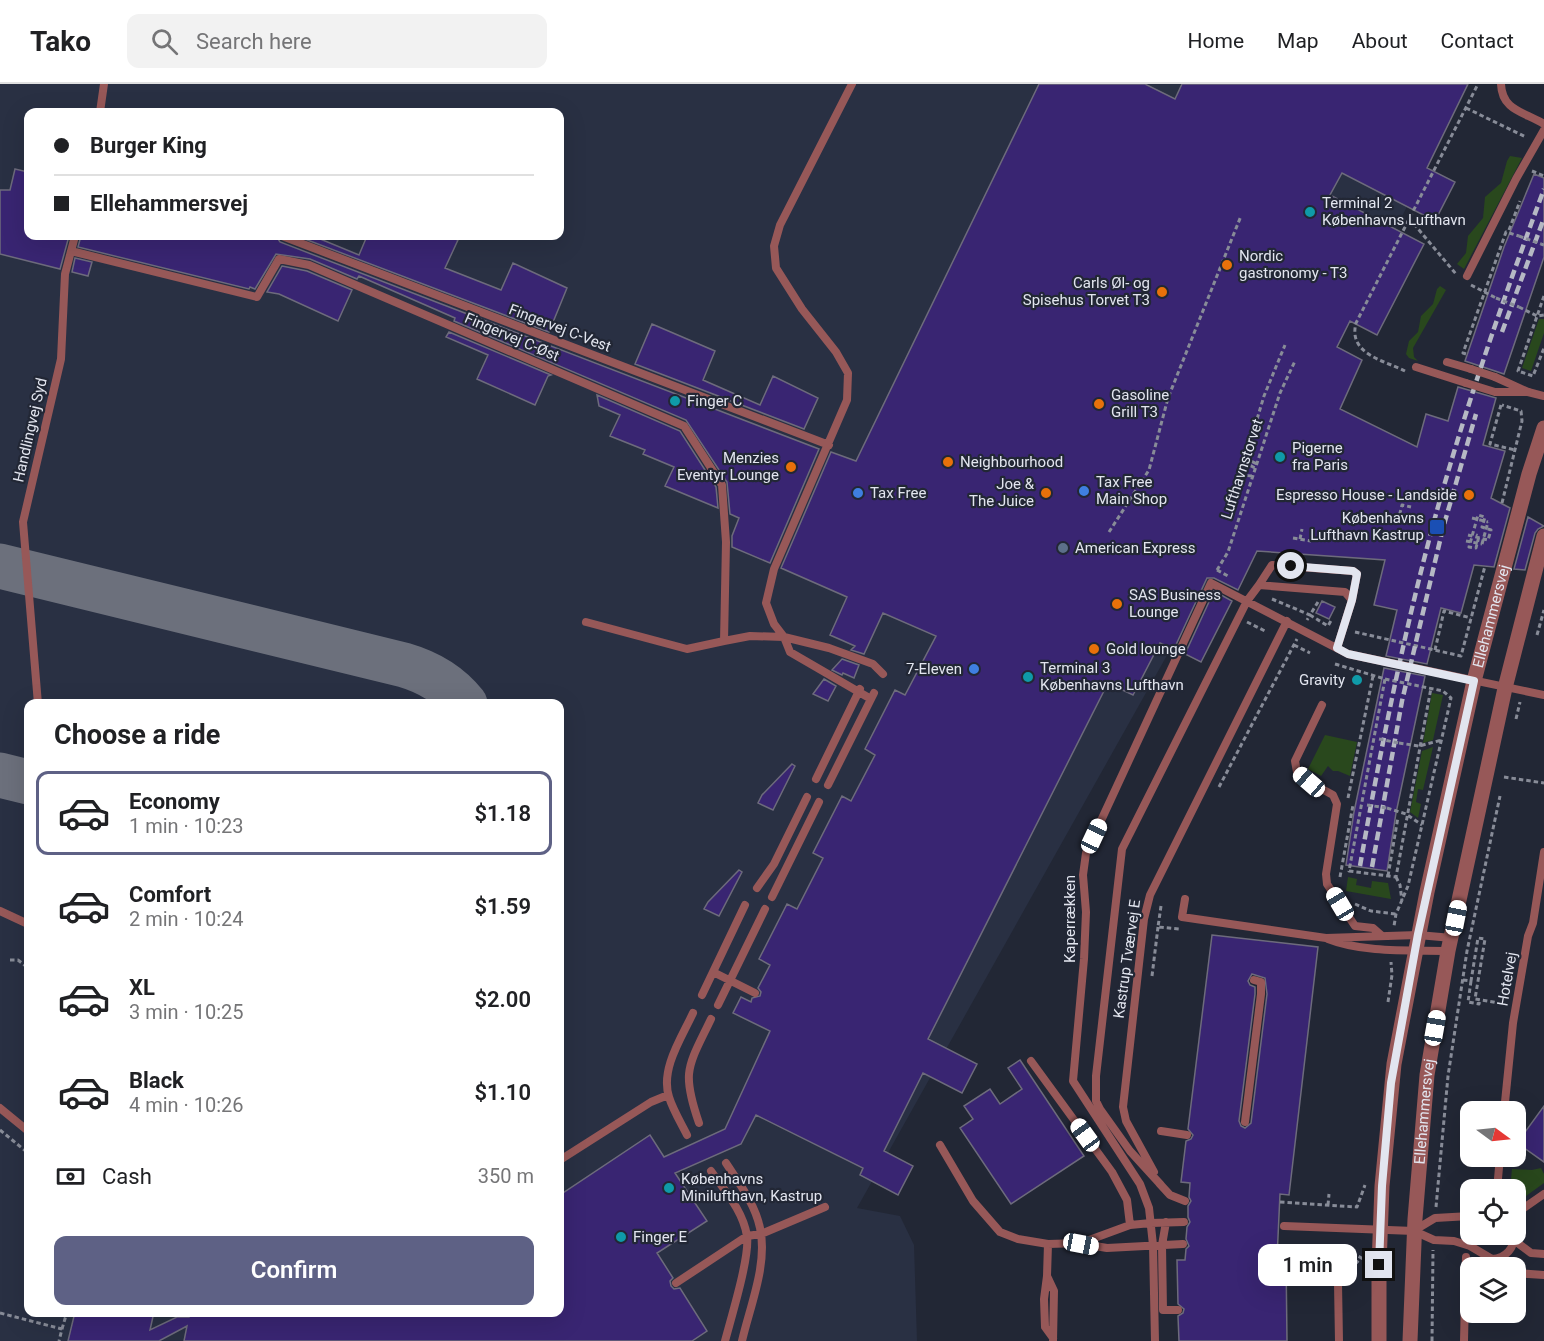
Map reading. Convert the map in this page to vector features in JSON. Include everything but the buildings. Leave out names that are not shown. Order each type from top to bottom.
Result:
[{"type":"street","name":"Ellehammersvej","points":[[1379,1341],[1380,1230],[1391,1083],[1415,950],[1474,681],[1529,474],[1544,428]]},
{"type":"street","name":"Ellehammersvej","points":[[1410,1341],[1414,1231],[1427,1075],[1450,945],[1505,688],[1544,536]]},
{"type":"lane","points":[[101,108],[104,84]]},
{"type":"lane","points":[[828,785],[873,696],[789,652],[784,637],[774,624],[766,603],[774,569],[847,400],[848,373],[836,352],[801,309],[776,268],[774,246],[780,225],[852,84]]},
{"type":"lane","points":[[1501,84],[1501,93],[1509,107],[1544,124]]},
{"type":"lane","points":[[1465,279],[1544,130]]},
{"type":"lane","name":"Handlingvej Syd","points":[[38,699],[23,522],[61,359],[65,274],[74,240]]},
{"type":"lane","name":"Fingervej C-Vest","points":[[292,240],[829,445]]},
{"type":"lane","name":"Fingervej C-Øst","points":[[71,250],[257,297],[279,259],[309,265],[684,426],[722,485],[726,542],[723,641]]},
{"type":"lane","points":[[1447,362],[1500,378],[1528,392],[1544,396]]},
{"type":"lane","points":[[1416,367],[1495,392],[1528,392]]},
{"type":"lane","points":[[1161,1185],[1130,1151],[1096,1101],[1096,1076],[1122,849],[1244,599],[1257,588],[1272,565],[1353,571],[1357,574],[1352,600],[1337,648]]},
{"type":"lane","points":[[1210,583],[1348,654],[1544,695]]},
{"type":"lane","name":"Kaperrækken","points":[[1155,1341],[1153,1245],[1149,1208],[1140,1184],[1072,1081],[1084,959],[1086,912],[1083,875],[1086,853],[1210,583]]},
{"type":"lane","points":[[1257,588],[1345,592],[1352,600]]},
{"type":"lane","name":"Kastrup Tværvej E","points":[[1185,1201],[1170,1195],[1161,1185],[1126,1121],[1123,1107],[1144,919],[1150,895],[1287,621]]},
{"type":"lane","points":[[586,622],[687,649],[750,636],[784,637],[829,648],[873,663],[883,674]]},
{"type":"lane","points":[[816,779],[860,690]]},
{"type":"lane","points":[[1322,705],[1295,760],[1297,772],[1309,782],[1333,795],[1337,804],[1326,874],[1328,884],[1355,926],[1373,928],[1380,935]]},
{"type":"lane","points":[[757,888],[774,864],[807,797]]},
{"type":"lane","points":[[772,897],[819,802]]},
{"type":"lane","name":"Hotelvej","points":[[1505,1101],[1516,1005],[1528,936],[1533,923],[1544,852]]},
{"type":"lane","points":[[1185,899],[1182,916],[1326,938],[1389,951],[1450,945]]},
{"type":"lane","points":[[702,995],[745,905]]},
{"type":"lane","points":[[718,1005],[765,909]]},
{"type":"lane","points":[[0,911],[24,922]]},
{"type":"lane","points":[[1326,938],[1418,934],[1450,945]]},
{"type":"lane","points":[[713,972],[755,993]]},
{"type":"lane","points":[[1245,1122],[1261,994],[1261,982],[1254,980]]},
{"type":"lane","points":[[687,1135],[668,1095],[667,1082],[670,1062],[693,1013]]},
{"type":"lane","points":[[699,1123],[688,1080],[690,1063],[711,1019]]},
{"type":"lane","points":[[1031,1061],[1112,1172],[1127,1200],[1130,1225]]},
{"type":"lane","points":[[564,1157],[651,1102],[668,1095]]},
{"type":"lane","points":[[0,1108],[24,1128]]},
{"type":"lane","points":[[1161,1131],[1187,1135]]},
{"type":"lane","points":[[940,1145],[973,1201],[1000,1232],[1018,1239],[1048,1244],[1081,1244],[1107,1248],[1184,1244]]},
{"type":"lane","points":[[726,1163],[752,1204],[761,1234],[762,1248],[758,1274],[742,1341]]},
{"type":"lane","points":[[711,1171],[738,1210],[747,1236],[743,1270],[725,1341]]},
{"type":"lane","points":[[1526,1206],[1544,1194]]},
{"type":"lane","points":[[676,1283],[747,1236],[761,1234],[825,1207]]},
{"type":"lane","points":[[1414,1231],[1435,1218],[1460,1217]]},
{"type":"lane","points":[[1081,1244],[1130,1225],[1151,1222],[1184,1222]]},
{"type":"lane","points":[[1166,1222],[1162,1245],[1163,1310],[1178,1310]]},
{"type":"lane","points":[[1284,1226],[1414,1231],[1434,1240],[1462,1243],[1488,1257]]},
{"type":"lane","points":[[1048,1244],[1044,1299],[1045,1327],[1053,1339]]},
{"type":"lane","points":[[1500,1257],[1504,1256],[1513,1245]]},
{"type":"lane","points":[[1522,1245],[1531,1253],[1544,1254]]},
{"type":"lane","points":[[1526,1274],[1544,1275]]},
{"type":"lane","points":[[1338,1283],[1339,1341]]},
{"type":"lane","points":[[1464,1323],[1464,1341]]},
{"type":"path","points":[[1354,339],[1356,323],[1478,84]]},
{"type":"path","points":[[1466,108],[1537,142]]},
{"type":"path","points":[[1531,171],[1544,176]]},
{"type":"path","points":[[1509,230],[1520,200]]},
{"type":"path","points":[[1108,532],[1149,470],[1168,398],[1241,216]]},
{"type":"path","points":[[1409,218],[1465,279],[1484,293],[1519,306],[1537,316],[1544,315]]},
{"type":"path","points":[[1469,355],[1463,353],[1506,232],[1543,245]]},
{"type":"path","points":[[1544,296],[1518,371],[1533,376],[1544,348]]},
{"type":"path","points":[[1242,469],[1264,396],[1285,345]]},
{"type":"path","name":"Lufthavnstorvet","points":[[1210,583],[1228,552],[1280,393],[1295,361]]},
{"type":"path","points":[[1494,403],[1521,411],[1522,421],[1502,503]]},
{"type":"path","points":[[1501,405],[1490,444],[1515,450]]},
{"type":"path","points":[[1244,460],[1256,466]]},
{"type":"path","points":[[1240,475],[1252,476]]},
{"type":"path","points":[[1411,507],[1402,505],[1399,517],[1411,520]]},
{"type":"path","points":[[1468,535],[1479,538],[1488,540],[1491,530],[1482,527],[1485,517],[1478,515],[1474,531],[1472,539],[1469,547],[1476,549],[1477,542],[1479,536],[1476,535]]},
{"type":"path","points":[[1466,541],[1482,544],[1488,522],[1472,518]]},
{"type":"path","points":[[1300,539],[1302,529]]},
{"type":"path","points":[[1293,538],[1311,540]]},
{"type":"path","points":[[1217,570],[1257,588],[1328,626],[1333,618],[1356,633],[1461,656],[1485,566]]},
{"type":"path","points":[[1219,788],[1320,597]]},
{"type":"path","points":[[1536,638],[1544,610]]},
{"type":"path","points":[[1435,650],[1444,611],[1471,618]]},
{"type":"path","points":[[1250,624],[1267,632]]},
{"type":"path","points":[[1294,645],[1310,653]]},
{"type":"path","points":[[1335,664],[1385,680],[1443,691],[1451,698],[1408,886],[1396,914],[1392,936]]},
{"type":"path","points":[[1345,806],[1351,788],[1373,676]]},
{"type":"path","points":[[1349,871],[1385,680]]},
{"type":"path","points":[[1402,902],[1400,885],[1396,877],[1431,688]]},
{"type":"path","points":[[1515,723],[1522,691]]},
{"type":"path","points":[[1374,738],[1419,746],[1442,740]]},
{"type":"path","points":[[1504,777],[1544,783]]},
{"type":"path","points":[[1435,1218],[1448,1076],[1463,980],[1501,788]]},
{"type":"path","points":[[1361,804],[1406,814],[1422,825]]},
{"type":"path","points":[[1336,869],[1338,883],[1353,805]]},
{"type":"path","points":[[1388,876],[1398,817]]},
{"type":"path","points":[[1341,870],[1396,877]]},
{"type":"path","points":[[1348,899],[1359,907],[1371,911],[1396,914]]},
{"type":"path","points":[[1150,985],[1162,901]]},
{"type":"path","points":[[1158,927],[1181,929]]},
{"type":"path","points":[[1480,999],[1479,1004],[1468,1002],[1478,938],[1485,939],[1475,999],[1480,999],[1516,1005]]},
{"type":"path","points":[[1387,1010],[1392,975],[1389,951]]},
{"type":"path","points":[[10,960],[18,960],[24,965]]},
{"type":"path","points":[[1463,980],[1471,981]]},
{"type":"path","points":[[0,1130],[24,1150]]},
{"type":"path","points":[[1280,1202],[1357,1208],[1365,1183]]},
{"type":"path","points":[[1328,1205],[1329,1194]]},
{"type":"path","points":[[1432,1341],[1434,1240]]},
{"type":"path","points":[[1338,1283],[1361,1257]]},
{"type":"path","points":[[0,1313],[63,1329]]},
{"type":"path","points":[[59,1341],[65,1317]]},
{"type":"shaded area","points":[[0,84],[1468,84],[1313,395],[857,1208],[900,1216],[914,1245],[917,1341],[0,1341]]},
{"type":"green space","points":[[1510,156],[1522,158],[1464,269],[1457,264],[1466,253],[1468,236],[1483,218],[1485,197],[1501,183]]},
{"type":"green space","points":[[1440,286],[1446,290],[1413,348],[1414,357],[1418,361],[1409,358],[1406,354],[1409,341],[1418,332],[1421,316],[1433,304]]},
{"type":"green space","points":[[1539,319],[1544,319],[1544,333],[1531,371],[1522,368]]},
{"type":"green space","points":[[1432,693],[1443,695],[1433,740],[1423,743]]},
{"type":"green space","points":[[1325,735],[1357,742],[1350,776],[1333,771],[1328,766],[1321,776],[1308,769]]},
{"type":"green space","points":[[1433,747],[1423,790],[1418,789],[1416,802],[1421,804],[1418,818],[1410,812],[1422,751]]},
{"type":"green space","points":[[1348,877],[1357,879],[1356,885],[1371,888],[1372,881],[1388,883],[1391,899],[1346,891]]},
{"type":"green space","points":[[1541,1168],[1544,1183],[1526,1196],[1526,1179],[1511,1179],[1512,1169]]},
{"type":"taxiway","points":[[0,566],[404,665],[437,680],[460,699]]},
{"type":"taxiway","points":[[0,775],[24,781]]},
{"type":"railway","points":[[1360,866],[1393,695],[1433,525],[1485,356],[1544,189]]},
{"type":"railway","points":[[1502,332],[1544,218]]},
{"type":"railway","points":[[1372,867],[1402,701],[1443,528],[1476,414]]},
{"type":"place","name":"Terminal 2 Københavns Lufthavn","points":[[1310,212]]},
{"type":"place","name":"Nordic gastronomy - T3","points":[[1227,265]]},
{"type":"place","name":"Carls Øl- og Spisehus Torvet T3","points":[[1162,292]]},
{"type":"place","name":"Finger C","points":[[675,401]]},
{"type":"place","name":"Gasoline Grill T3","points":[[1099,404]]},
{"type":"place","name":"Pigerne fra Paris","points":[[1280,457]]},
{"type":"place","name":"Neighbourhood","points":[[948,462]]},
{"type":"place","name":"Menzies Eventyr Lounge","points":[[791,467]]},
{"type":"place","name":"Tax Free Main Shop","points":[[1084,491]]},
{"type":"place","name":"Tax Free","points":[[858,493]]},
{"type":"place","name":"Joe & The Juice","points":[[1046,493]]},
{"type":"place","name":"Espresso House - Landside","points":[[1469,495]]},
{"type":"place","name":"Københavns Lufthavn Kastrup","points":[[1437,527]]},
{"type":"place","name":"American Express","points":[[1063,548]]},
{"type":"place","name":"SAS Business Lounge","points":[[1117,604]]},
{"type":"place","name":"Gold lounge","points":[[1094,649]]},
{"type":"place","name":"7-Eleven","points":[[974,669]]},
{"type":"place","name":"Terminal 3 Københavns Lufthavn","points":[[1028,677]]},
{"type":"place","name":"Gravity","points":[[1357,680]]},
{"type":"place","name":"Københavns Minilufthavn, Kastrup","points":[[669,1188]]},
{"type":"place","name":"Finger E","points":[[621,1237]]},
{"type":"route","points":[[1291,566],[1353,571],[1357,574],[1352,600],[1337,648],[1348,654],[1474,681],[1418,934],[1391,1083],[1382,1186],[1379,1265]]}]
